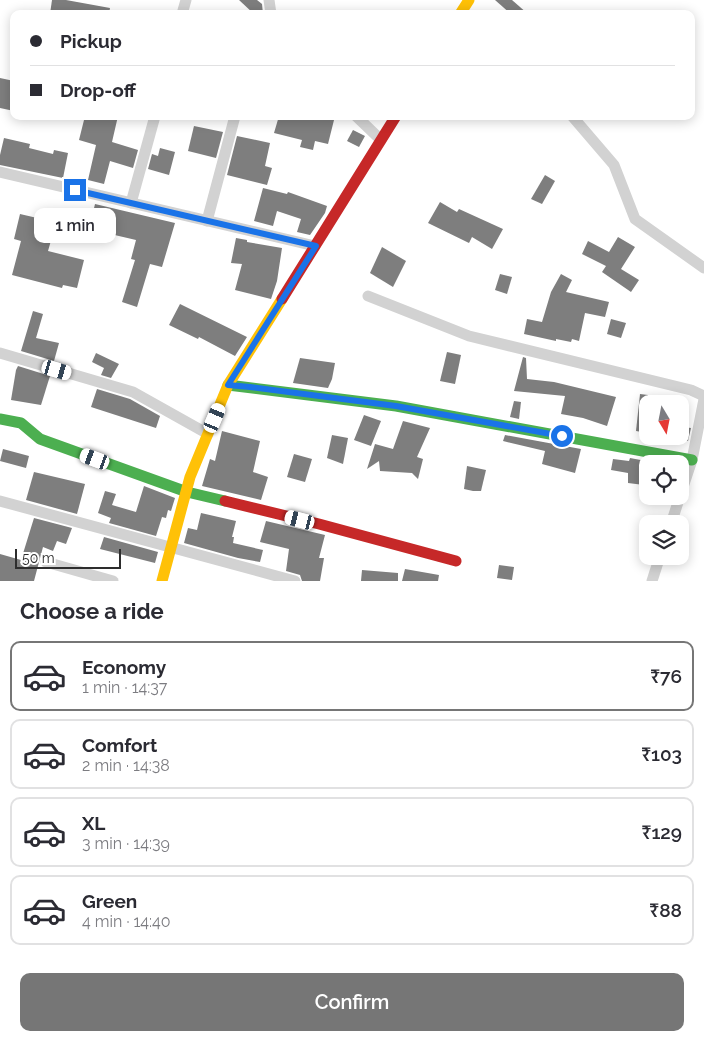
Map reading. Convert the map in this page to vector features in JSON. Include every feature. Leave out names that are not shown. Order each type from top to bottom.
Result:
[{"type":"street","points":[[132,203],[154,120]]},
{"type":"street","points":[[207,221],[234,120]]},
{"type":"street","points":[[360,120],[382,140]]},
{"type":"street","points":[[162,581],[190,476],[228,385],[394,120]]},
{"type":"street","points":[[575,120],[614,165],[635,218],[704,268]]},
{"type":"street","points":[[0,172],[316,246]]},
{"type":"street","points":[[368,296],[469,336],[691,390],[704,398],[689,469]]},
{"type":"street","points":[[0,353],[133,392],[208,434]]},
{"type":"street","points":[[228,385],[396,406],[692,460]]},
{"type":"street","points":[[0,419],[21,422],[40,439],[186,492],[319,524],[456,561]]},
{"type":"street","points":[[0,501],[295,581]]},
{"type":"street","points":[[46,562],[113,581]]},
{"type":"street","points":[[652,581],[657,565]]},
{"type":"building","points":[[52,0],[66,0],[110,8],[110,10],[51,10]]},
{"type":"building","points":[[239,0],[257,0],[262,4],[263,10],[250,10]]},
{"type":"building","points":[[495,0],[512,0],[523,10],[506,10]]},
{"type":"building","points":[[0,78],[10,80],[10,110],[0,108]]},
{"type":"building","points":[[84,120],[117,120],[112,142],[138,150],[133,168],[110,161],[104,184],[88,180],[96,145],[79,140]]},
{"type":"building","points":[[278,120],[334,120],[328,144],[315,141],[313,150],[300,147],[302,140],[274,133]]},
{"type":"building","points":[[194,126],[223,132],[216,158],[188,151]]},
{"type":"building","points":[[353,130],[365,136],[359,147],[347,141]]},
{"type":"building","points":[[237,136],[270,143],[265,166],[272,168],[267,185],[227,175]]},
{"type":"building","points":[[4,138],[30,144],[29,148],[53,154],[54,150],[68,153],[63,178],[0,165]]},
{"type":"building","points":[[160,148],[175,152],[169,175],[148,169],[152,154],[158,156]]},
{"type":"building","points":[[545,175],[555,181],[542,204],[531,199]]},
{"type":"building","points":[[263,188],[287,194],[288,192],[327,206],[325,213],[310,235],[297,232],[301,219],[277,211],[273,226],[254,221]]},
{"type":"building","points":[[440,202],[457,212],[459,209],[503,229],[492,249],[472,237],[469,243],[428,223]]},
{"type":"building","points":[[95,204],[175,223],[162,267],[150,264],[137,307],[122,302],[135,260],[131,259],[136,240],[89,229]]},
{"type":"building","points":[[20,214],[50,221],[47,235],[52,237],[48,251],[84,260],[77,288],[63,285],[62,288],[12,275],[21,241],[14,239]]},
{"type":"building","points":[[618,237],[635,247],[621,269],[639,280],[631,292],[602,272],[606,266],[582,254],[588,241],[609,252]]},
{"type":"building","points":[[236,238],[247,240],[247,242],[282,248],[277,281],[271,299],[235,290],[242,264],[231,263]]},
{"type":"building","points":[[382,247],[406,261],[393,287],[370,273]]},
{"type":"building","points":[[500,274],[512,277],[507,294],[495,290]]},
{"type":"building","points":[[561,274],[572,280],[566,292],[609,302],[605,317],[585,313],[579,341],[572,339],[571,342],[556,339],[556,341],[524,334],[527,319],[542,322],[551,292]]},
{"type":"building","points":[[180,304],[247,337],[235,356],[199,337],[198,339],[169,325]]},
{"type":"building","points":[[33,311],[43,314],[36,338],[59,343],[54,361],[21,351]]},
{"type":"building","points":[[611,319],[626,323],[621,338],[607,334]]},
{"type":"building","points":[[447,352],[461,355],[455,384],[440,381]]},
{"type":"building","points":[[96,353],[119,364],[111,378],[101,375],[104,368],[92,362]]},
{"type":"building","points":[[523,357],[526,358],[527,379],[554,382],[616,397],[607,426],[583,418],[561,414],[565,396],[514,391]]},
{"type":"building","points":[[300,358],[335,363],[328,388],[293,383]]},
{"type":"building","points":[[18,366],[50,376],[41,405],[11,400]]},
{"type":"building","points":[[97,389],[130,399],[160,416],[156,428],[91,407]]},
{"type":"building","points":[[514,401],[521,402],[519,419],[510,417]]},
{"type":"building","points":[[639,403],[639,432],[636,431]]},
{"type":"building","points":[[364,415],[381,421],[371,446],[354,440]]},
{"type":"building","points":[[403,421],[430,428],[417,457],[423,459],[418,479],[412,473],[380,471],[379,461],[367,469],[375,444],[393,449]]},
{"type":"building","points":[[222,431],[260,441],[253,472],[268,477],[261,500],[202,486],[210,459],[215,461]]},
{"type":"building","points":[[332,435],[348,438],[343,464],[327,458]]},
{"type":"building","points":[[505,435],[581,449],[575,473],[542,464],[545,451],[503,441]]},
{"type":"building","points":[[3,449],[29,456],[26,468],[0,461]]},
{"type":"building","points":[[294,454],[312,459],[305,482],[287,477]]},
{"type":"building","points":[[630,458],[639,460],[639,484],[628,483],[628,473],[611,470],[613,459],[629,461]]},
{"type":"building","points":[[467,466],[486,470],[481,491],[464,489]]},
{"type":"building","points":[[34,472],[85,484],[77,514],[26,500]]},
{"type":"building","points":[[144,486],[175,498],[171,511],[168,510],[166,518],[162,517],[156,536],[109,523],[111,518],[98,513],[105,491],[116,494],[112,505],[136,512]]},
{"type":"building","points":[[201,513],[236,521],[232,537],[234,537],[233,543],[263,550],[260,562],[184,543],[188,528],[197,530]]},
{"type":"building","points":[[34,518],[72,528],[66,544],[57,541],[53,551],[43,547],[34,581],[0,581],[0,554],[21,560]]},
{"type":"building","points":[[266,521],[325,535],[319,558],[324,558],[320,581],[302,581],[300,575],[286,571],[289,549],[260,542]]},
{"type":"building","points":[[104,537],[158,552],[155,563],[100,549]]},
{"type":"building","points":[[499,565],[514,567],[512,580],[497,578]]},
{"type":"building","points":[[405,569],[439,575],[438,581],[402,581]]},
{"type":"building","points":[[362,570],[398,573],[398,581],[361,581]]},
{"type":"traffic: fast","points":[[228,385],[396,406],[692,460]]},
{"type":"traffic: fast","points":[[0,419],[21,423],[40,439],[187,492],[225,501]]},
{"type":"traffic: slow","points":[[463,10],[469,0]]},
{"type":"traffic: slow","points":[[162,581],[190,477],[228,385],[282,299]]},
{"type":"traffic: jam","points":[[282,299],[394,120]]},
{"type":"traffic: jam","points":[[225,501],[456,561]]},
{"type":"route","points":[[75,190],[316,246],[228,385],[396,406],[562,436]]}]
